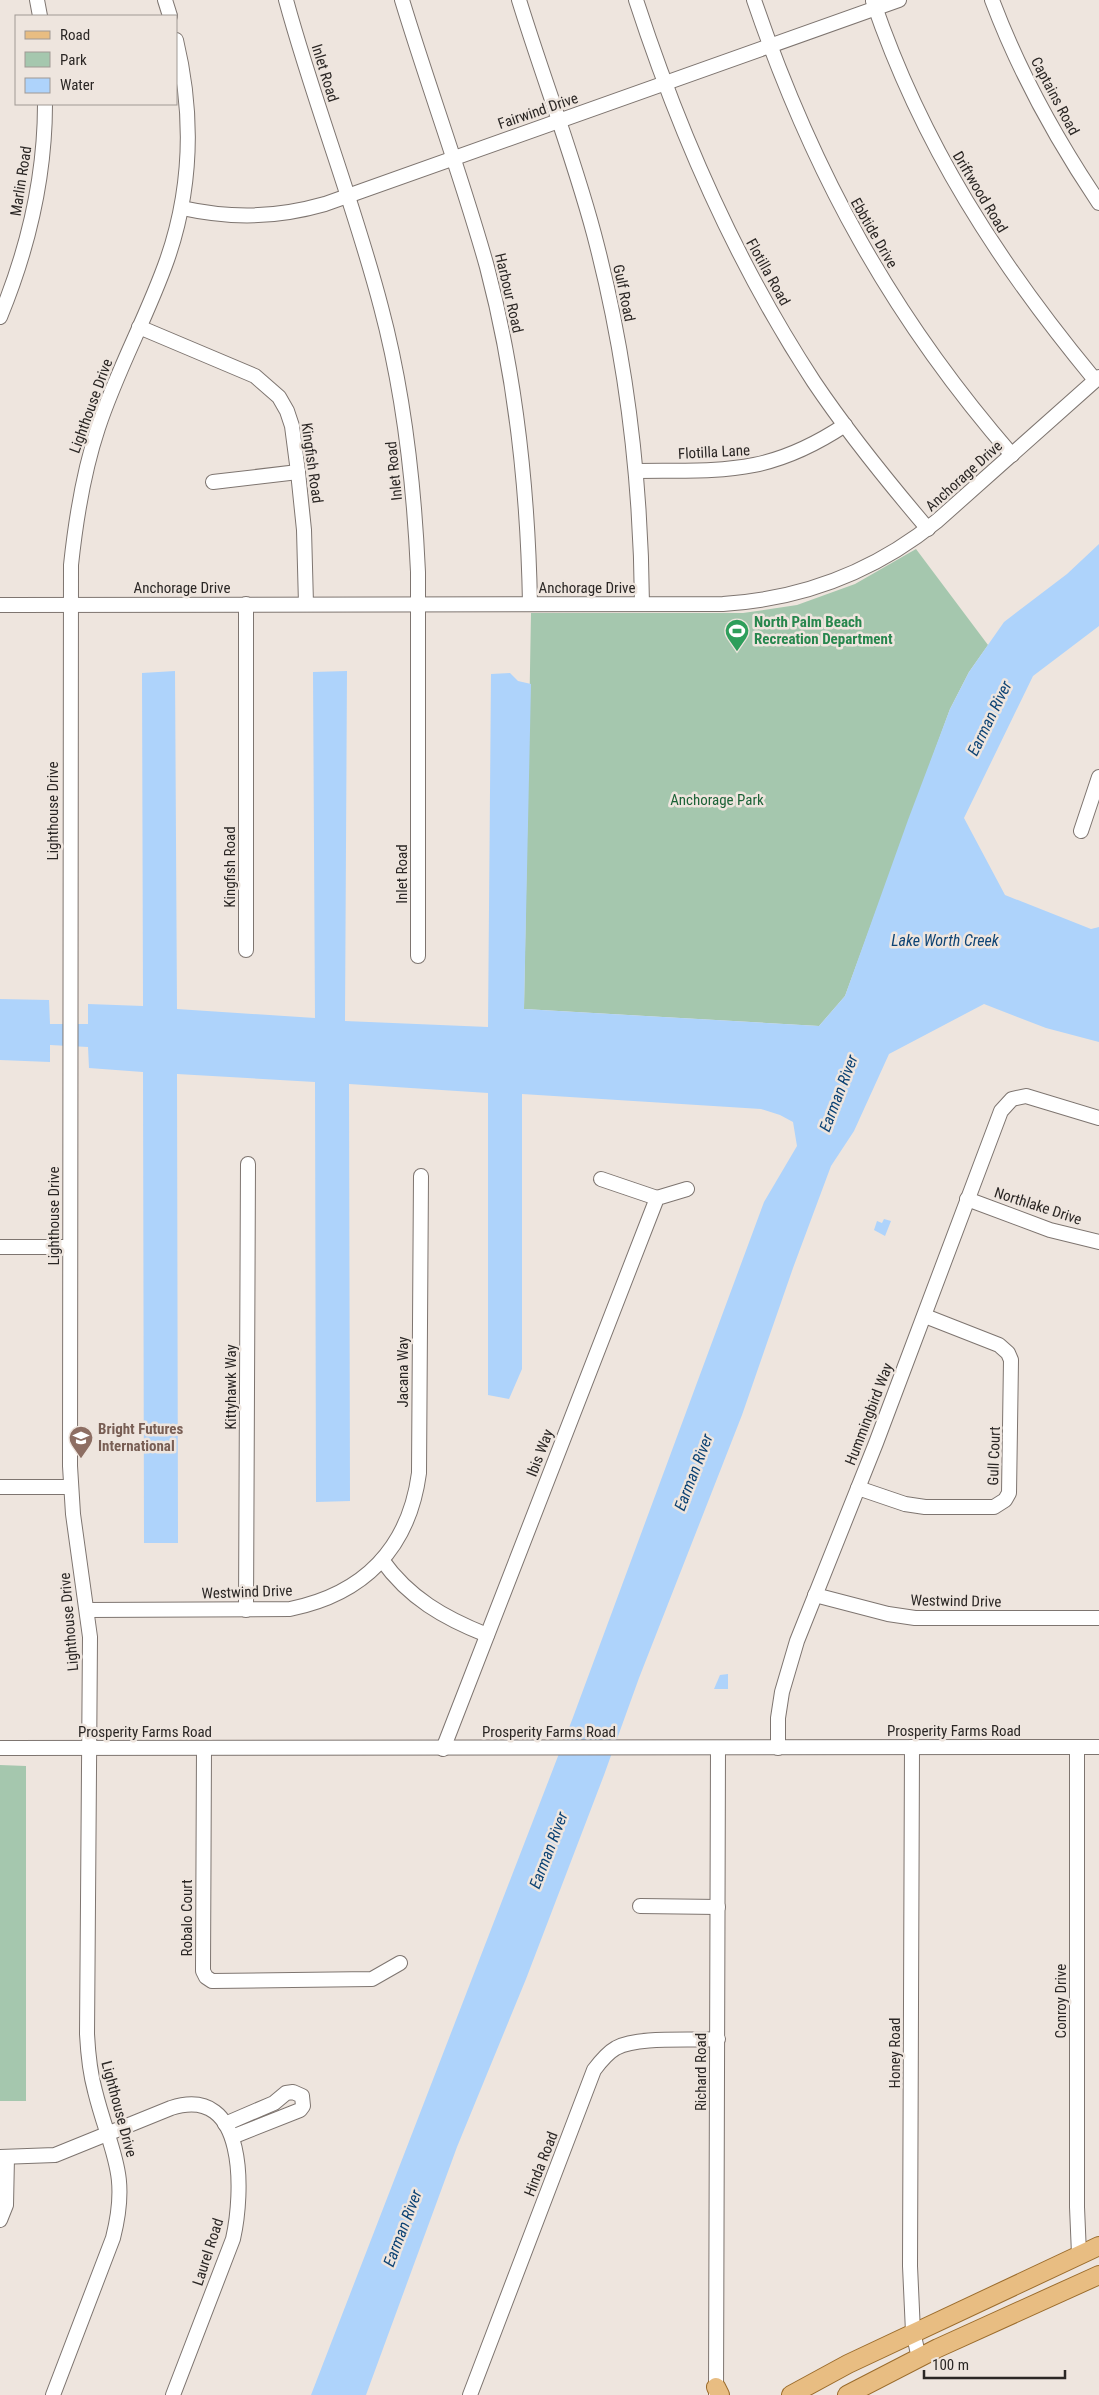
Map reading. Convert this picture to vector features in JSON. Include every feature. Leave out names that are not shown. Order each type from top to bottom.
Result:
[{"type":"main road","points":[[791,2395],[913,2332],[1099,2246]]},
{"type":"main road","points":[[847,2395],[918,2358],[1099,2275]]},
{"type":"street","points":[[37,0],[40,15]]},
{"type":"street","points":[[165,0],[170,15]]},
{"type":"street","name":"Inlet Road","points":[[286,0],[382,309],[404,417],[415,520],[418,604],[418,956]]},
{"type":"street","name":"Harbour Road","points":[[402,0],[487,269],[511,381],[526,496],[530,604]]},
{"type":"street","name":"Gulf Road","points":[[519,0],[589,216],[609,296],[629,407],[636,470],[642,604]]},
{"type":"street","name":"Flotilla Road","points":[[636,0],[664,83],[706,187],[755,284],[782,332],[845,425],[928,529]]},
{"type":"street","name":"Ebbtide Drive","points":[[754,0],[770,46],[812,148],[859,242],[922,341],[952,383],[1012,455]]},
{"type":"street","name":"Fairwind Drive","points":[[182,208],[224,216],[275,216],[309,209],[770,46],[874,4],[899,0]]},
{"type":"street","name":"Captains Road","points":[[992,0],[1037,100],[1099,203]]},
{"type":"street","name":"Driftwood Road","points":[[874,4],[917,109],[969,208],[1024,292],[1097,379]]},
{"type":"street","name":"Lighthouse Drive","points":[[53,2395],[113,2238],[118,2218],[120,2178],[109,2134],[94,2090],[87,2034],[90,1671],[87,1610],[71,1487],[69,1058],[70,605],[74,530],[88,461],[110,395],[166,262],[182,208],[189,152],[189,124],[183,69],[178,48]]},
{"type":"street","name":"Marlin Road","points":[[0,317],[16,277],[32,218],[43,154],[46,105]]},
{"type":"street","name":"Kingfish Road","points":[[139,327],[255,376],[268,385],[279,397],[290,418],[298,472],[304,530],[306,604]]},
{"type":"street","name":"Anchorage Drive","points":[[0,604],[642,604],[750,602],[804,592],[839,580],[881,560],[928,529],[1097,379]]},
{"type":"street","name":"Flotilla Lane","points":[[636,470],[713,470],[761,465],[800,452],[845,425]]},
{"type":"street","points":[[213,482],[298,472]]},
{"type":"street","name":"Kingfish Road","points":[[246,604],[246,950]]},
{"type":"street","points":[[1081,831],[1099,777]]},
{"type":"street","name":"Hummingbird Way","points":[[778,1748],[778,1718],[782,1692],[796,1641],[816,1595],[925,1316],[1001,1111],[1012,1099],[1026,1096],[1099,1118]]},
{"type":"street","name":"Kittyhawk Way","points":[[246,1610],[248,1164]]},
{"type":"street","name":"Jacana Way","points":[[382,1560],[398,1539],[407,1521],[414,1502],[418,1472],[420,1176]]},
{"type":"street","points":[[600,1179],[658,1198],[687,1189]]},
{"type":"street","name":"Ibis Way","points":[[443,1749],[658,1198]]},
{"type":"street","name":"Northlake Drive","points":[[967,1199],[1050,1230],[1099,1242]]},
{"type":"street","points":[[0,1247],[70,1247]]},
{"type":"street","name":"Gull Court","points":[[858,1488],[905,1504],[926,1507],[994,1507],[1005,1500],[1009,1493],[1011,1360],[1000,1345],[925,1316]]},
{"type":"street","points":[[0,1488],[71,1487]]},
{"type":"street","points":[[382,1560],[403,1586],[419,1601],[458,1623],[487,1635]]},
{"type":"street","name":"Westwind Drive","points":[[87,1610],[290,1609],[329,1598],[353,1585],[382,1560]]},
{"type":"street","name":"Westwind Drive","points":[[816,1595],[888,1614],[915,1618],[1099,1618]]},
{"type":"street","name":"Honey Road","points":[[912,1747],[910,2266],[913,2332],[918,2358]]},
{"type":"street","name":"Conroy Drive","points":[[1077,1747],[1077,2207],[1079,2254]]},
{"type":"street","name":"Prosperity Farms Road","points":[[0,1748],[1099,1747]]},
{"type":"street","name":"Robalo Court","points":[[204,1748],[203,1971],[206,1977],[212,1981],[372,1979],[400,1963]]},
{"type":"street","name":"Richard Road","points":[[718,1748],[718,2392]]},
{"type":"street","points":[[640,1906],[718,1907]]},
{"type":"street","name":"Hinda Road","points":[[470,2395],[594,2070],[610,2052],[633,2042],[718,2039]]},
{"type":"street","points":[[225,2124],[274,2103],[286,2093],[293,2092],[302,2096],[304,2102],[300,2110],[232,2137]]},
{"type":"street","name":"Laurel Road","points":[[3,2157],[55,2155],[171,2108],[185,2105],[207,2109],[220,2117],[232,2137],[239,2179],[236,2224],[173,2395]]},
{"type":"street","points":[[0,2220],[6,2205],[3,2157]]},
{"type":"green space","name":"Anchorage Park","points":[[916,549],[988,645],[969,672],[950,709],[845,996],[819,1026],[524,1009],[531,613],[743,613],[797,605],[855,584]]},
{"type":"green space","points":[[0,1765],[26,1766],[26,2101],[0,2101]]},
{"type":"water","name":"Lake Worth Creek","points":[[1099,544],[1099,626],[1033,676],[964,818],[1005,895],[1091,929],[1099,927],[1099,1042],[1046,1028],[984,1004],[889,1054],[854,1131],[831,1166],[742,1415],[639,1678],[526,1979],[457,2147],[366,2395],[311,2395],[572,1720],[764,1202],[797,1146],[793,1122],[780,1115],[761,1109],[522,1094],[522,1369],[509,1399],[488,1395],[488,1093],[349,1084],[350,1501],[316,1502],[315,1082],[177,1074],[178,1543],[144,1543],[143,1072],[89,1068],[88,1047],[50,1045],[50,1062],[0,1060],[0,999],[49,1000],[50,1024],[88,1024],[88,1004],[143,1006],[142,673],[175,671],[177,1009],[315,1018],[313,672],[347,671],[345,1021],[488,1027],[491,674],[510,673],[518,681],[531,684],[524,1009],[819,1026],[845,996],[950,709],[969,672],[1004,622],[1067,574]]},
{"type":"water","points":[[884,1219],[891,1221],[885,1236],[874,1230],[877,1221],[882,1223]]},
{"type":"water","points":[[728,1674],[728,1689],[714,1689],[720,1675]]},
{"type":"place","name":"North Palm Beach Recreation Department","points":[[737,652]]},
{"type":"place","name":"Bright Futures International","points":[[81,1459]]},
{"type":"water label","name":"Earman River","points":[[989,718]]},
{"type":"water label","name":"Earman River","points":[[838,1093]]},
{"type":"water label","name":"Earman River","points":[[693,1472]]},
{"type":"water label","name":"Earman River","points":[[548,1850]]},
{"type":"water label","name":"Earman River","points":[[402,2228]]}]
